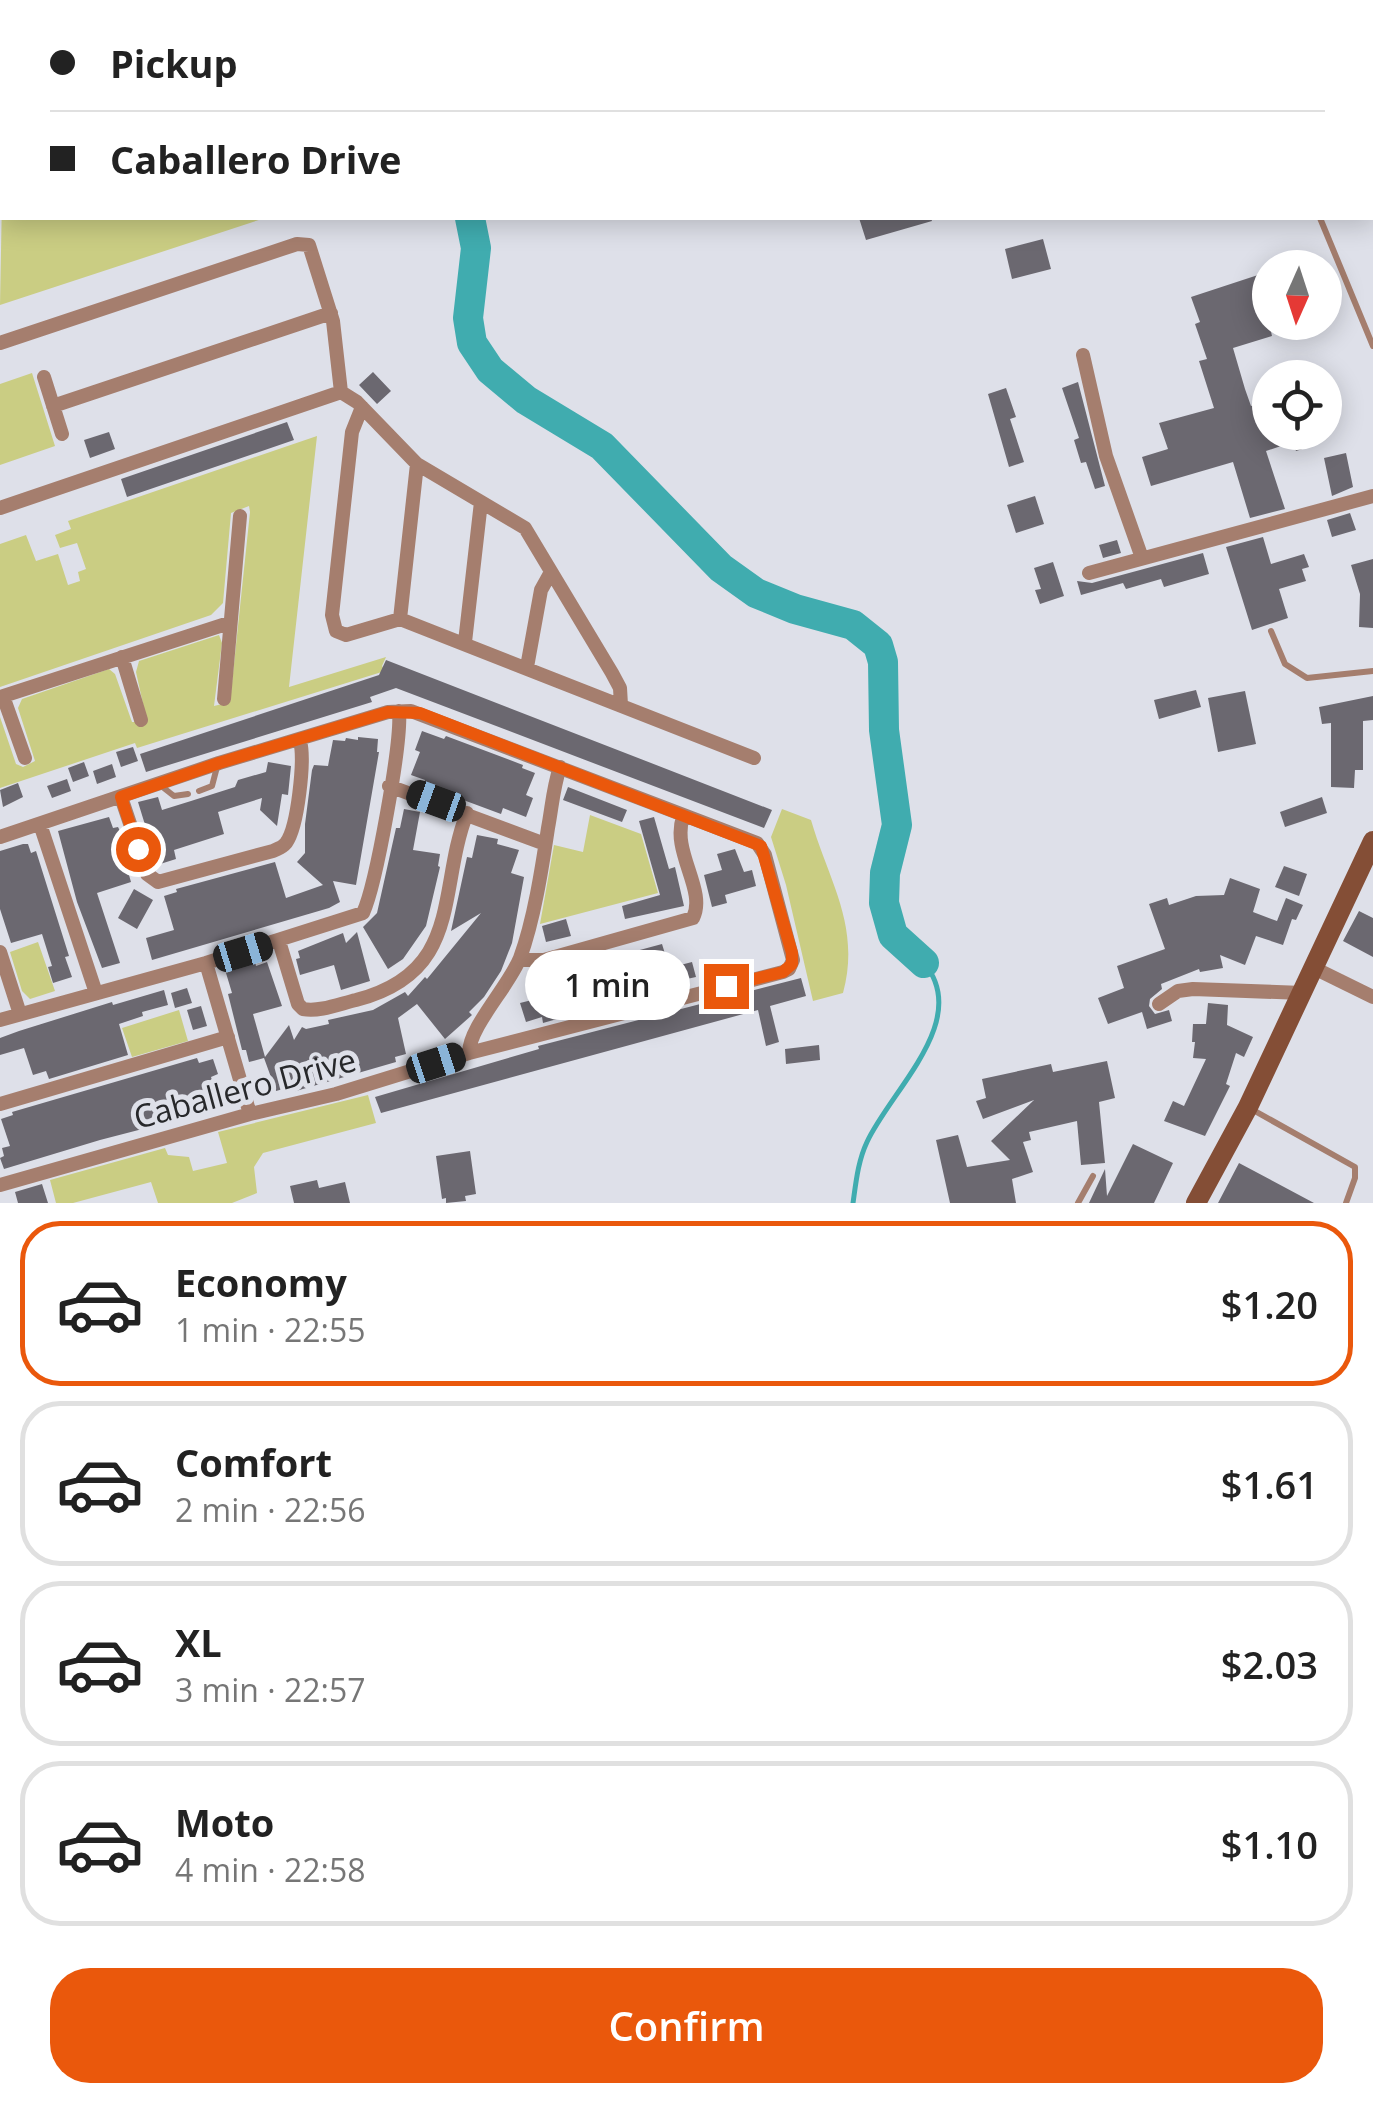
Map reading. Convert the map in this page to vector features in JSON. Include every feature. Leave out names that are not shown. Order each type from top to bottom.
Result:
[{"type":"main road","points":[[1196,1203],[1248,1107],[1373,840]]},
{"type":"street","points":[[0,343],[301,243],[309,245],[331,313],[341,392],[362,407],[417,464],[525,528],[612,673],[620,688],[621,705]]},
{"type":"street","points":[[53,406],[331,313]]},
{"type":"street","points":[[1083,355],[1106,456],[1142,558]]},
{"type":"street","points":[[44,377],[62,434]]},
{"type":"street","points":[[0,508],[341,392]]},
{"type":"street","points":[[362,407],[352,432],[332,621],[336,631],[346,635],[400,619],[754,758]]},
{"type":"street","points":[[400,619],[417,464]]},
{"type":"street","points":[[1089,573],[1373,496]]},
{"type":"street","points":[[465,642],[481,502]]},
{"type":"street","points":[[224,699],[240,516]]},
{"type":"street","points":[[527,667],[540,590],[551,572]]},
{"type":"street","points":[[25,758],[2,697],[229,622]]},
{"type":"street","points":[[122,657],[141,720]]},
{"type":"street","points":[[0,1020],[206,963],[363,913],[400,727],[399,711]]},
{"type":"street","points":[[0,837],[219,763],[399,711],[420,713],[684,817],[679,840],[697,903],[693,918],[544,960],[519,960]]},
{"type":"street","points":[[121,797],[147,874],[153,881],[163,882],[273,851],[285,844],[291,830],[303,760],[300,740]]},
{"type":"street","points":[[470,1053],[474,1031],[502,993],[519,960],[560,767]]},
{"type":"street","points":[[389,786],[545,844]]},
{"type":"street","points":[[279,940],[302,1010],[361,999],[398,983],[419,964],[440,930],[467,813]]},
{"type":"street","name":"Caballero Drive","points":[[0,1185],[250,1114],[336,1094],[470,1053],[783,972],[792,964],[792,953],[764,850],[757,843],[684,817]]},
{"type":"street","points":[[40,824],[96,992]]},
{"type":"street","points":[[0,952],[20,1014]]},
{"type":"street","points":[[206,963],[250,1114]]},
{"type":"street","points":[[1314,968],[1373,996]]},
{"type":"street","points":[[1159,1004],[1178,991],[1193,989],[1303,992]]},
{"type":"street","points":[[0,1104],[228,1038]]},
{"type":"lane","points":[[1321,220],[1373,346]]},
{"type":"lane","points":[[1271,632],[1285,664],[1307,678],[1373,671]]},
{"type":"lane","points":[[199,791],[212,786],[219,763]]},
{"type":"lane","points":[[159,784],[174,796],[188,794]]},
{"type":"lane","points":[[1248,1107],[1355,1167],[1346,1203]]},
{"type":"lane","points":[[1078,1203],[1093,1176]]},
{"type":"green space","points":[[2,220],[259,220],[0,305]]},
{"type":"green space","points":[[32,373],[55,446],[0,465],[0,384]]},
{"type":"green space","points":[[317,436],[289,687],[386,657],[382,666],[385,671],[137,748],[135,743],[0,788],[0,717],[16,764],[23,767],[35,761],[18,708],[22,699],[109,669],[115,674],[132,722],[147,722],[136,672],[139,661],[219,635],[222,643],[214,706],[230,702],[250,512],[249,506],[231,513],[223,603],[211,615],[0,687],[0,544],[26,535],[36,561],[58,554],[68,585],[80,581],[78,572],[86,569],[77,543],[60,548],[55,535],[71,529],[68,521]]},
{"type":"green space","points":[[782,809],[811,820],[846,925],[848,969],[843,993],[813,1001],[771,837]]},
{"type":"green space","points":[[590,815],[641,834],[658,893],[540,924],[554,845],[583,852]]},
{"type":"green space","points":[[38,942],[55,991],[30,999],[22,991],[10,952]]},
{"type":"green space","points":[[179,1010],[188,1041],[132,1057],[122,1028]]},
{"type":"green space","points":[[368,1095],[376,1123],[263,1153],[254,1167],[257,1193],[232,1203],[158,1203],[151,1182],[73,1203],[56,1203],[50,1180],[165,1148],[168,1155],[189,1157],[193,1171],[227,1163],[218,1132]]},
{"type":"building","points":[[860,220],[932,221],[866,240]]},
{"type":"building","points":[[1043,239],[1051,269],[1012,279],[1005,249]]},
{"type":"building","points":[[1252,277],[1252,340],[1259,340],[1233,348],[1252,406],[1252,450],[1269,450],[1266,451],[1285,509],[1250,518],[1233,462],[1151,486],[1142,457],[1168,449],[1159,423],[1214,408],[1199,361],[1207,359],[1191,297]]},
{"type":"building","points":[[373,372],[391,391],[377,404],[359,385]]},
{"type":"building","points":[[1078,382],[1105,486],[1095,489],[1086,462],[1081,463],[1074,440],[1079,438],[1062,388]]},
{"type":"building","points":[[1006,388],[1016,417],[1010,419],[1024,462],[1009,467],[988,394]]},
{"type":"building","points":[[287,422],[294,440],[127,497],[121,479]]},
{"type":"building","points":[[109,432],[115,449],[90,458],[84,440]]},
{"type":"building","points":[[1346,453],[1353,487],[1332,496],[1324,458]]},
{"type":"building","points":[[1035,496],[1044,524],[1016,533],[1007,505]]},
{"type":"building","points":[[1350,513],[1356,530],[1332,537],[1327,520]]},
{"type":"building","points":[[1263,537],[1271,564],[1304,554],[1309,567],[1302,569],[1306,581],[1279,589],[1288,618],[1252,630],[1226,547]]},
{"type":"building","points":[[1117,540],[1121,553],[1103,558],[1099,545]]},
{"type":"building","points":[[1203,553],[1209,574],[1164,587],[1161,579],[1126,589],[1123,583],[1081,595],[1077,581],[1092,583]]},
{"type":"building","points":[[1373,559],[1373,628],[1359,627],[1360,594],[1351,565]]},
{"type":"building","points":[[1053,562],[1064,596],[1040,604],[1035,590],[1041,589],[1034,568]]},
{"type":"building","points":[[386,660],[772,810],[764,828],[396,688],[370,697],[372,702],[146,772],[140,754],[379,675]]},
{"type":"building","points":[[1196,690],[1201,707],[1159,719],[1154,700]]},
{"type":"building","points":[[1245,691],[1256,744],[1218,752],[1208,698]]},
{"type":"building","points":[[1373,696],[1373,720],[1363,721],[1363,770],[1355,770],[1354,788],[1331,787],[1331,723],[1322,724],[1319,707]]},
{"type":"building","points":[[422,731],[444,739],[446,736],[535,773],[526,795],[533,798],[526,817],[503,808],[501,814],[423,785],[425,780],[411,775],[420,752],[415,750]]},
{"type":"building","points":[[378,739],[379,752],[356,885],[333,881],[340,902],[329,908],[152,960],[146,938],[174,930],[164,896],[177,892],[176,889],[275,862],[286,898],[323,885],[297,862],[305,853],[312,770],[314,765],[328,766],[333,740]]},
{"type":"building","points":[[133,747],[138,761],[121,767],[116,752]]},
{"type":"building","points":[[84,762],[89,776],[73,782],[68,768]]},
{"type":"building","points":[[268,762],[291,766],[288,795],[282,794],[277,826],[260,810],[262,798],[218,812],[224,834],[174,850],[176,859],[157,865],[143,829],[146,828],[138,802],[158,797],[162,810],[235,787],[238,780],[266,772]]},
{"type":"building","points":[[112,764],[116,777],[97,784],[93,771]]},
{"type":"building","points":[[67,779],[71,791],[52,798],[47,786]]},
{"type":"building","points":[[18,783],[23,797],[3,807],[0,790]]},
{"type":"building","points":[[568,787],[627,810],[622,822],[563,800]]},
{"type":"building","points":[[1322,797],[1327,813],[1285,827],[1280,812]]},
{"type":"building","points":[[404,809],[420,812],[413,850],[440,854],[440,867],[426,926],[403,959],[388,969],[363,927],[377,913]]},
{"type":"building","points":[[109,817],[113,828],[118,827],[122,835],[132,867],[127,868],[131,882],[97,893],[120,963],[102,968],[77,902],[58,831]]},
{"type":"building","points":[[654,817],[669,869],[675,867],[684,906],[625,919],[622,906],[660,895],[639,821]]},
{"type":"building","points":[[477,835],[498,839],[497,844],[519,850],[511,873],[524,877],[512,943],[501,971],[469,1012],[472,1015],[445,1039],[417,1004],[398,1018],[406,1054],[395,1057],[396,1062],[289,1093],[287,1088],[276,1091],[264,1058],[249,1062],[246,1050],[242,1050],[226,973],[255,962],[256,966],[267,962],[282,1006],[253,1014],[265,1057],[289,1025],[294,1040],[302,1027],[329,1024],[328,1020],[373,1010],[405,992],[408,996],[427,979],[481,913],[451,931],[467,857],[472,858]]},
{"type":"building","points":[[28,844],[31,853],[36,851],[69,956],[65,957],[72,977],[53,983],[42,934],[11,943],[0,909],[0,851]]},
{"type":"building","points":[[735,849],[744,872],[752,870],[756,886],[725,895],[727,903],[712,907],[704,875],[722,870],[717,854]]},
{"type":"building","points":[[1284,866],[1307,874],[1299,896],[1275,887]]},
{"type":"building","points":[[1230,878],[1260,889],[1253,912],[1277,921],[1286,898],[1303,905],[1296,920],[1292,919],[1283,945],[1256,936],[1245,965],[1220,955],[1223,968],[1200,972],[1199,969],[1161,984],[1162,989],[1150,999],[1149,1006],[1155,1014],[1169,1010],[1172,1021],[1147,1029],[1142,1012],[1108,1024],[1098,998],[1124,988],[1117,966],[1165,949],[1149,904],[1167,898],[1169,905],[1196,896],[1224,895]]},
{"type":"building","points":[[134,889],[153,900],[137,929],[118,918]]},
{"type":"building","points":[[1359,911],[1373,918],[1373,957],[1343,941]]},
{"type":"building","points":[[566,919],[571,936],[546,942],[542,926]]},
{"type":"building","points":[[357,932],[370,981],[341,990],[334,965],[300,975],[298,951],[343,933],[346,943]]},
{"type":"building","points":[[662,944],[666,957],[641,964],[648,993],[543,1023],[542,1017],[526,1022],[520,1003],[564,992],[558,972]]},
{"type":"building","points":[[692,962],[696,977],[673,982],[669,968]]},
{"type":"building","points":[[801,978],[806,996],[770,1006],[779,1042],[766,1046],[758,1010],[381,1113],[375,1097],[539,1049],[538,1046]]},
{"type":"building","points":[[187,988],[192,1003],[175,1008],[171,993]]},
{"type":"building","points":[[164,990],[168,1005],[119,1024],[128,1055],[49,1079],[46,1071],[33,1075],[24,1048],[0,1055],[0,1038],[112,1002],[113,1005]]},
{"type":"building","points":[[1208,1003],[1228,1005],[1227,1025],[1253,1037],[1244,1057],[1236,1053],[1226,1084],[1230,1086],[1205,1136],[1164,1121],[1173,1101],[1184,1106],[1206,1059],[1193,1058],[1192,1042],[1193,1024],[1206,1024]]},
{"type":"building","points":[[201,1006],[207,1026],[193,1030],[187,1010]]},
{"type":"building","points":[[819,1045],[820,1060],[786,1064],[785,1049]]},
{"type":"building","points":[[197,1058],[199,1063],[213,1059],[218,1074],[211,1077],[219,1104],[206,1108],[208,1112],[4,1169],[2,1148],[10,1146],[1,1119],[13,1115],[12,1112]]},
{"type":"building","points":[[1107,1061],[1115,1098],[1099,1102],[1105,1163],[1081,1165],[1077,1121],[1029,1132],[1031,1140],[1023,1142],[1033,1172],[1012,1179],[1016,1203],[950,1203],[936,1140],[958,1135],[967,1167],[1010,1160],[991,1141],[1034,1100],[983,1119],[976,1101],[986,1098],[982,1079],[1051,1064],[1053,1072]]},
{"type":"building","points":[[1133,1144],[1173,1163],[1154,1203],[1089,1203],[1105,1169],[1107,1196]]},
{"type":"building","points":[[470,1151],[476,1194],[465,1196],[466,1201],[446,1203],[446,1198],[442,1199],[436,1156]]},
{"type":"building","points":[[1239,1163],[1314,1203],[1218,1203]]},
{"type":"building","points":[[317,1180],[319,1188],[345,1182],[350,1203],[294,1203],[290,1186]]},
{"type":"building","points":[[42,1184],[48,1203],[18,1203],[15,1192]]},
{"type":"waterway","points":[[470,220],[476,248],[468,318],[472,343],[490,370],[526,400],[602,446],[721,568],[756,593],[853,625],[878,645],[883,662],[884,730],[897,825],[885,873],[884,903],[893,935],[924,963]]},
{"type":"waterway","points":[[853,1203],[867,1142],[933,1031],[939,1008],[936,985],[924,963]]},
{"type":"route","points":[[138,849],[121,797],[388,712],[420,713],[761,846],[793,960],[783,972],[726,986]]}]
